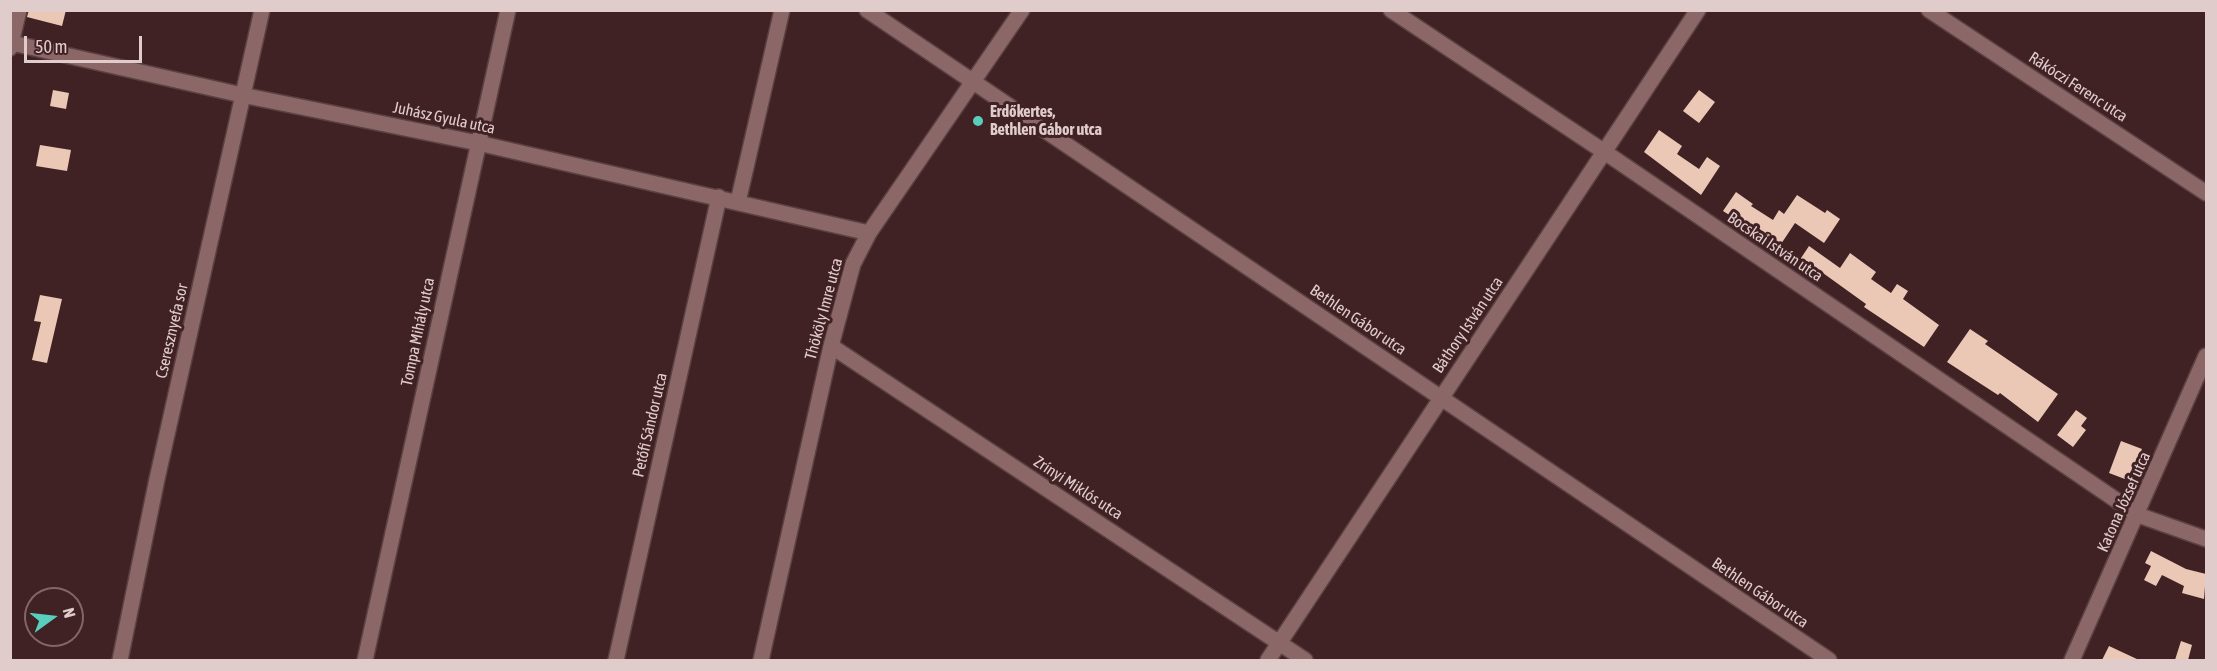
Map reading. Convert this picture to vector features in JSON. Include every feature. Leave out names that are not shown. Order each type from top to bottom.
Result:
[{"type":"street","points":[[11,45],[19,10]]},
{"type":"street","name":"Cseresznyefa sor","points":[[120,660],[157,479],[262,10]]},
{"type":"street","name":"Tompa Mihály utca","points":[[365,660],[508,10]]},
{"type":"street","points":[[738,202],[782,10]]},
{"type":"street","name":"Bethlen Gábor utca","points":[[867,10],[1828,660]]},
{"type":"street","name":"Thököly Imre utca","points":[[763,660],[831,346],[853,264],[869,233],[1022,10]]},
{"type":"street","name":"Bocskai István utca","points":[[1391,10],[1606,153],[2138,515],[2206,539]]},
{"type":"street","name":"Báthory István utca","points":[[1268,660],[1606,153],[1698,10]]},
{"type":"street","name":"Rákóczi Ferenc utca","points":[[1929,10],[2206,193]]},
{"type":"street","name":"Juhász Gyula utca","points":[[11,45],[478,143],[869,233]]},
{"type":"street","name":"Petőfi Sándor utca","points":[[616,660],[719,197]]},
{"type":"street","name":"Zrínyi Miklós utca","points":[[831,346],[1305,660]]},
{"type":"street","name":"Katona József utca","points":[[2072,660],[2138,515],[2206,356]]},
{"type":"building","points":[[29,10],[66,10],[62,26],[27,17]]},
{"type":"building","points":[[53,90],[69,93],[66,109],[50,106]]},
{"type":"building","points":[[1699,90],[1715,102],[1699,123],[1683,111]]},
{"type":"building","points":[[1659,130],[1682,146],[1677,154],[1699,169],[1707,157],[1720,166],[1701,195],[1644,152]]},
{"type":"building","points":[[40,145],[71,150],[67,171],[36,166]]},
{"type":"building","points":[[1736,192],[1753,204],[1751,206],[1773,220],[1779,210],[1784,214],[1797,195],[1825,213],[1827,210],[1840,219],[1824,243],[1795,223],[1779,247],[1723,211]]},
{"type":"building","points":[[1809,246],[1840,268],[1850,253],[1876,272],[1871,279],[1891,293],[1897,284],[1908,291],[1903,299],[1939,325],[1924,347],[1864,307],[1866,304],[1816,268],[1814,271],[1799,261]]},
{"type":"building","points":[[40,295],[62,299],[47,363],[32,360],[41,322],[34,321]]},
{"type":"building","points":[[1970,329],[1988,341],[1985,344],[2058,394],[2038,422],[2000,393],[1998,395],[1947,362]]},
{"type":"building","points":[[2076,410],[2087,418],[2081,426],[2086,430],[2073,447],[2057,435]]},
{"type":"building","points":[[2121,441],[2142,449],[2130,481],[2109,473]]},
{"type":"building","points":[[2151,551],[2186,569],[2206,574],[2204,599],[2182,593],[2184,586],[2162,575],[2156,586],[2144,580],[2151,566],[2145,563]]},
{"type":"building","points":[[2181,641],[2192,645],[2188,660],[2175,660]]},
{"type":"building","points":[[2109,646],[2139,660],[2102,660]]},
{"type":"place","name":"Erdőkertes, Bethlen Gábor utca","points":[[978,121]]}]
